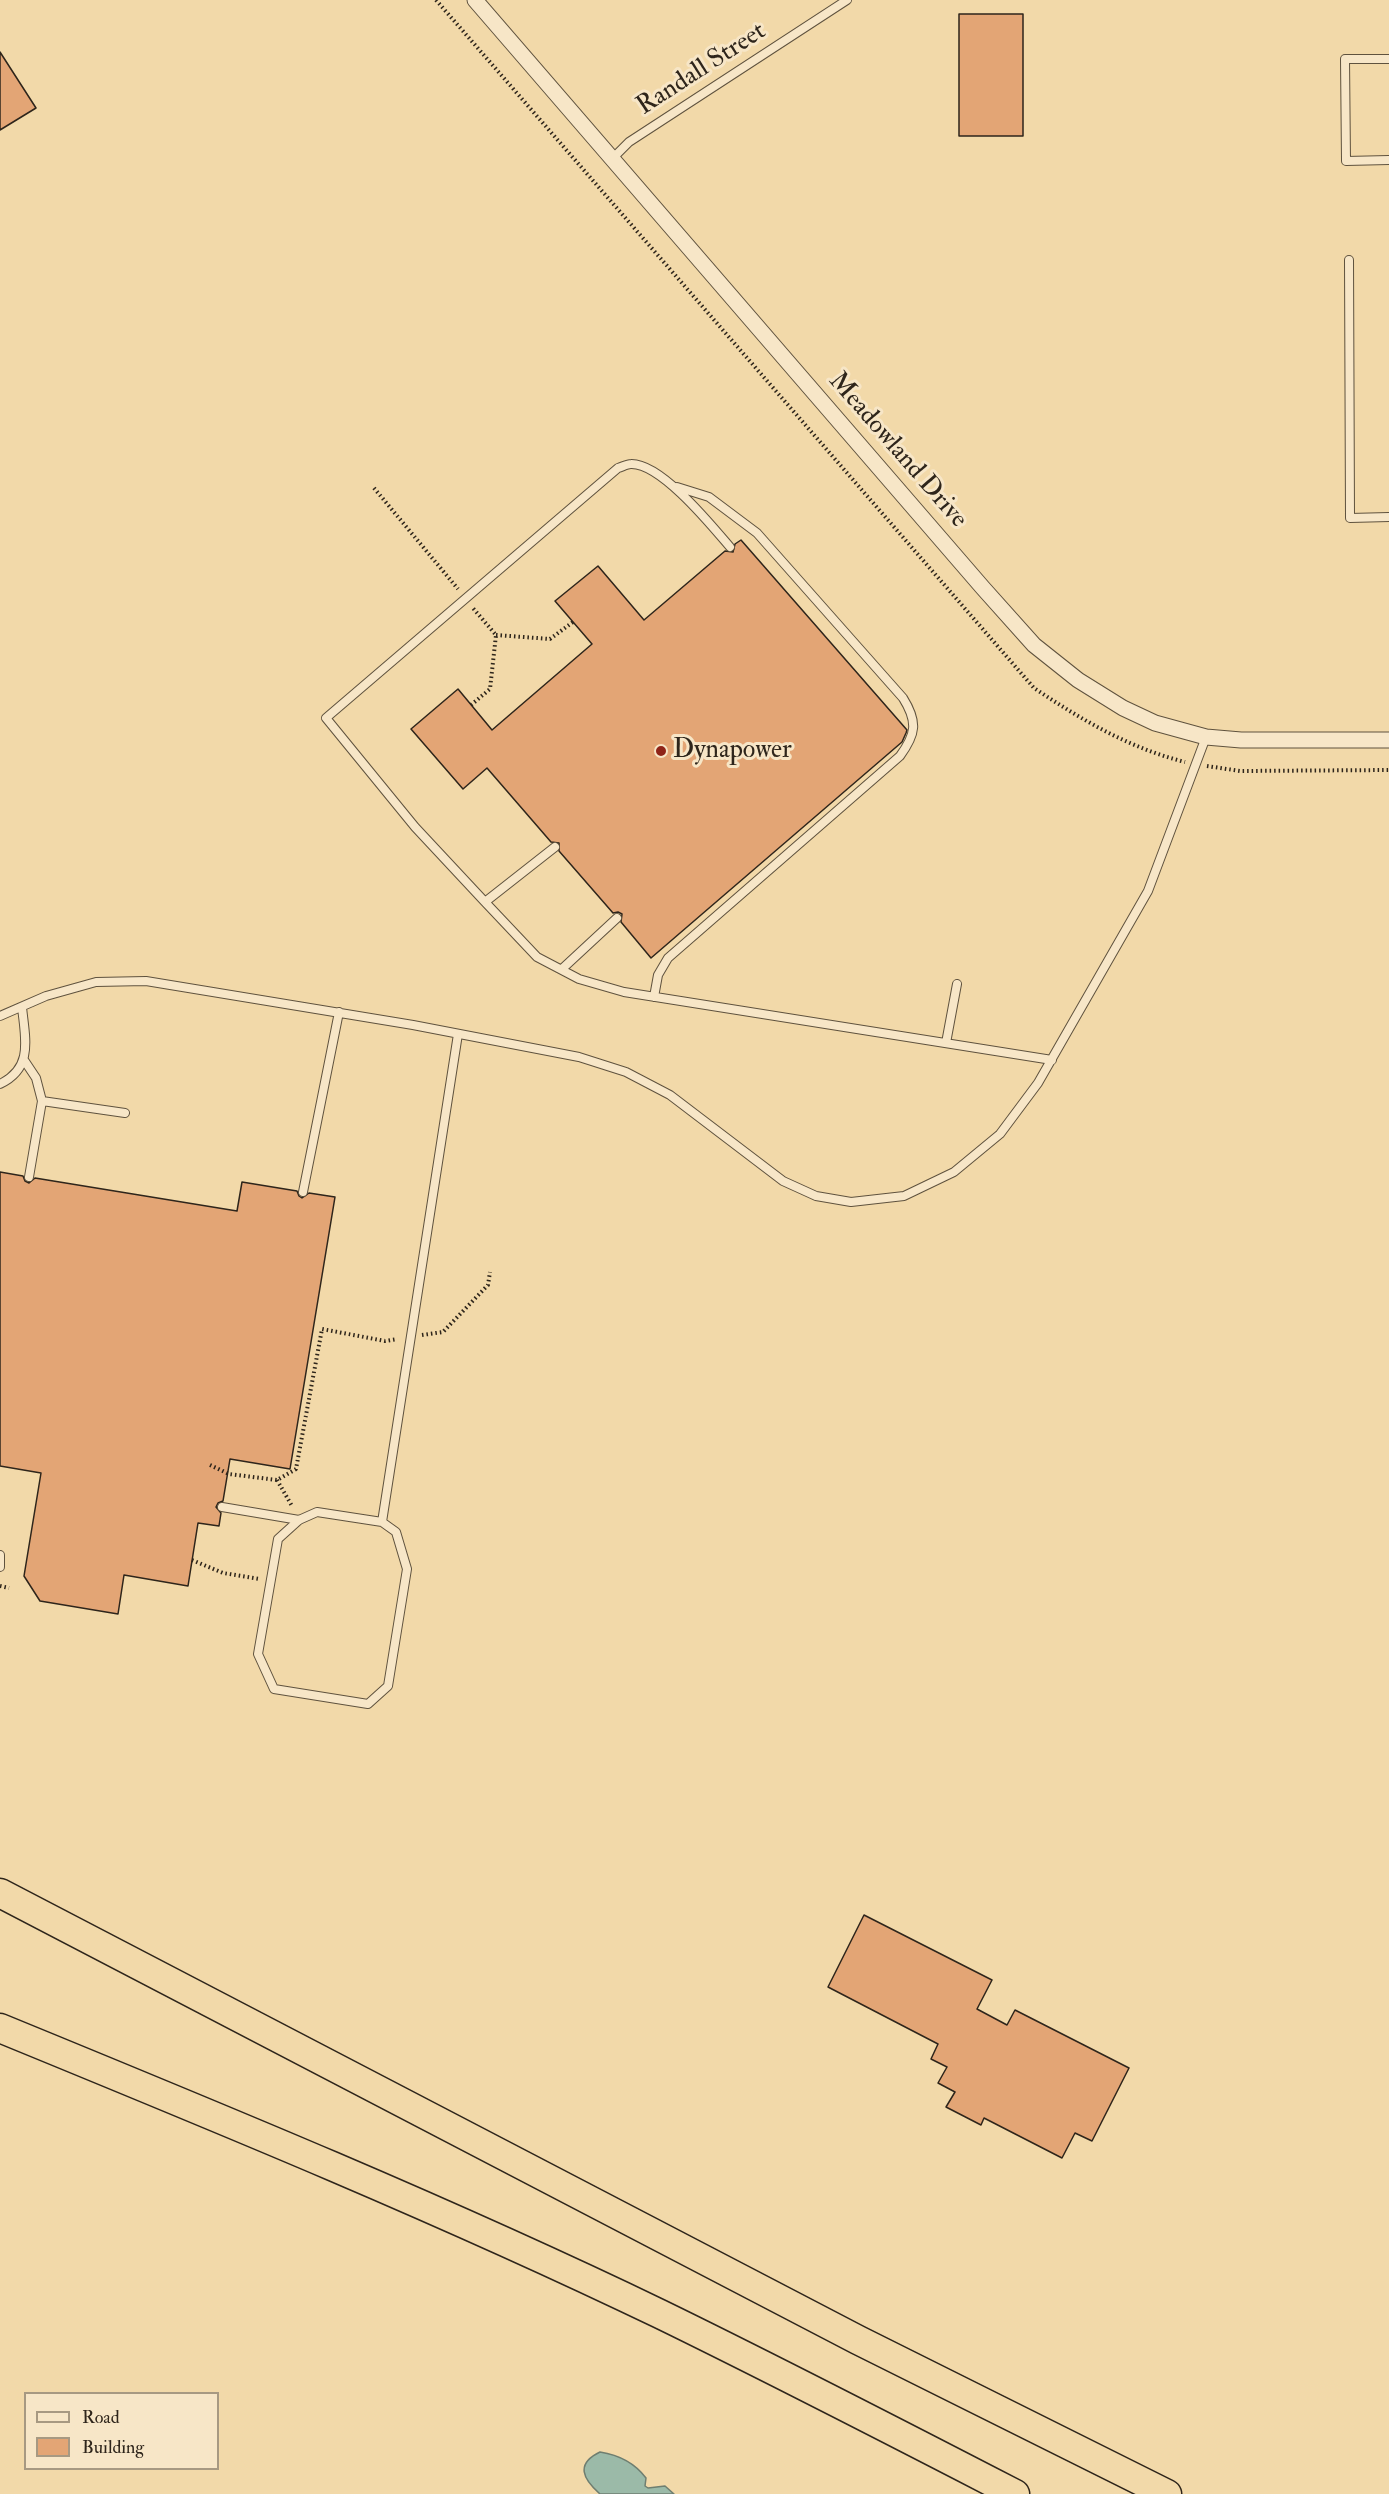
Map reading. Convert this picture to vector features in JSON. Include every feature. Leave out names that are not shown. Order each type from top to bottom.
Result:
[{"type":"highway","points":[[0,1893],[858,2340],[1167,2494]]},
{"type":"highway","points":[[0,2028],[265,2136],[590,2282],[805,2386],[1015,2494]]},
{"type":"street","name":"Meadowland Drive","points":[[475,0],[1034,645],[1077,680],[1123,708],[1155,723],[1206,737],[1241,740],[1389,740]]},
{"type":"lane","name":"Randall Street","points":[[612,159],[629,142],[848,0]]},
{"type":"lane","points":[[1389,59],[1345,59],[1346,161],[1389,160]]},
{"type":"lane","points":[[1350,260],[1350,518],[1389,518]]},
{"type":"lane","points":[[730,547],[692,502],[644,466],[630,464],[618,468],[326,718],[415,827],[537,957],[579,979],[624,992],[1052,1059]]},
{"type":"lane","points":[[654,997],[658,975],[668,958],[900,756],[911,741],[914,727],[912,713],[903,698],[757,534],[709,497],[670,485]]},
{"type":"lane","points":[[0,1016],[46,996],[96,982],[146,981],[339,1012],[579,1057],[626,1072],[670,1095],[783,1181],[816,1196],[851,1202],[904,1196],[954,1172],[1000,1134],[1038,1083],[1148,891],[1206,737]]},
{"type":"lane","points":[[485,902],[555,847]]},
{"type":"lane","points":[[562,969],[617,918]]},
{"type":"lane","points":[[946,1043],[957,984]]},
{"type":"lane","points":[[0,1084],[16,1075],[24,1060],[26,1047],[22,1007]]},
{"type":"lane","points":[[303,1192],[339,1012]]},
{"type":"lane","points":[[382,1522],[458,1034]]},
{"type":"lane","points":[[24,1060],[36,1078],[42,1101],[29,1177]]},
{"type":"lane","points":[[42,1101],[125,1113]]},
{"type":"lane","points":[[222,1507],[300,1520]]},
{"type":"lane","points":[[316,1512],[382,1522],[396,1532],[407,1569],[388,1686],[368,1704],[273,1689],[258,1654],[278,1539],[300,1520],[316,1512]]},
{"type":"lane","points":[[0,1555],[0,1567]]},
{"type":"path","points":[[496,635],[550,639],[573,622]]},
{"type":"path","points":[[210,1465],[229,1474],[277,1480],[296,1469],[322,1329],[385,1341],[443,1332],[488,1285],[490,1272]]},
{"type":"path","points":[[277,1480],[300,1520]]},
{"type":"path","points":[[192,1560],[223,1573],[271,1580]]},
{"type":"path","points":[[0,1586],[9,1588]]},
{"type":"shaded area","points":[[600,2452],[620,2457],[631,2464],[646,2478],[645,2486],[648,2488],[665,2486],[674,2494],[600,2494],[589,2483],[584,2472],[587,2462]]},
{"type":"building","points":[[959,14],[1023,14],[1023,136],[959,136]]},
{"type":"building","points":[[0,52],[36,108],[0,130]]},
{"type":"building","name":"Dynapower","points":[[741,540],[907,730],[902,742],[651,958],[621,922],[622,914],[613,913],[559,851],[559,843],[551,842],[487,768],[463,789],[411,729],[458,689],[492,730],[592,644],[555,601],[598,566],[644,620],[725,551],[733,552],[735,544]]},
{"type":"building","points":[[0,1172],[23,1176],[29,1183],[35,1178],[237,1211],[242,1182],[297,1191],[302,1198],[309,1193],[335,1197],[290,1469],[230,1459],[223,1501],[216,1507],[221,1513],[219,1526],[198,1523],[188,1586],[124,1575],[118,1614],[40,1601],[24,1576],[41,1473],[0,1466]]},
{"type":"building","points":[[864,1915],[992,1980],[977,2009],[1007,2025],[1015,2010],[1129,2068],[1092,2141],[1075,2133],[1062,2158],[984,2118],[981,2125],[946,2107],[955,2092],[938,2083],[947,2067],[931,2059],[938,2044],[828,1987]]},
{"type":"place","name":"Dynapower","points":[[661,751]]}]
